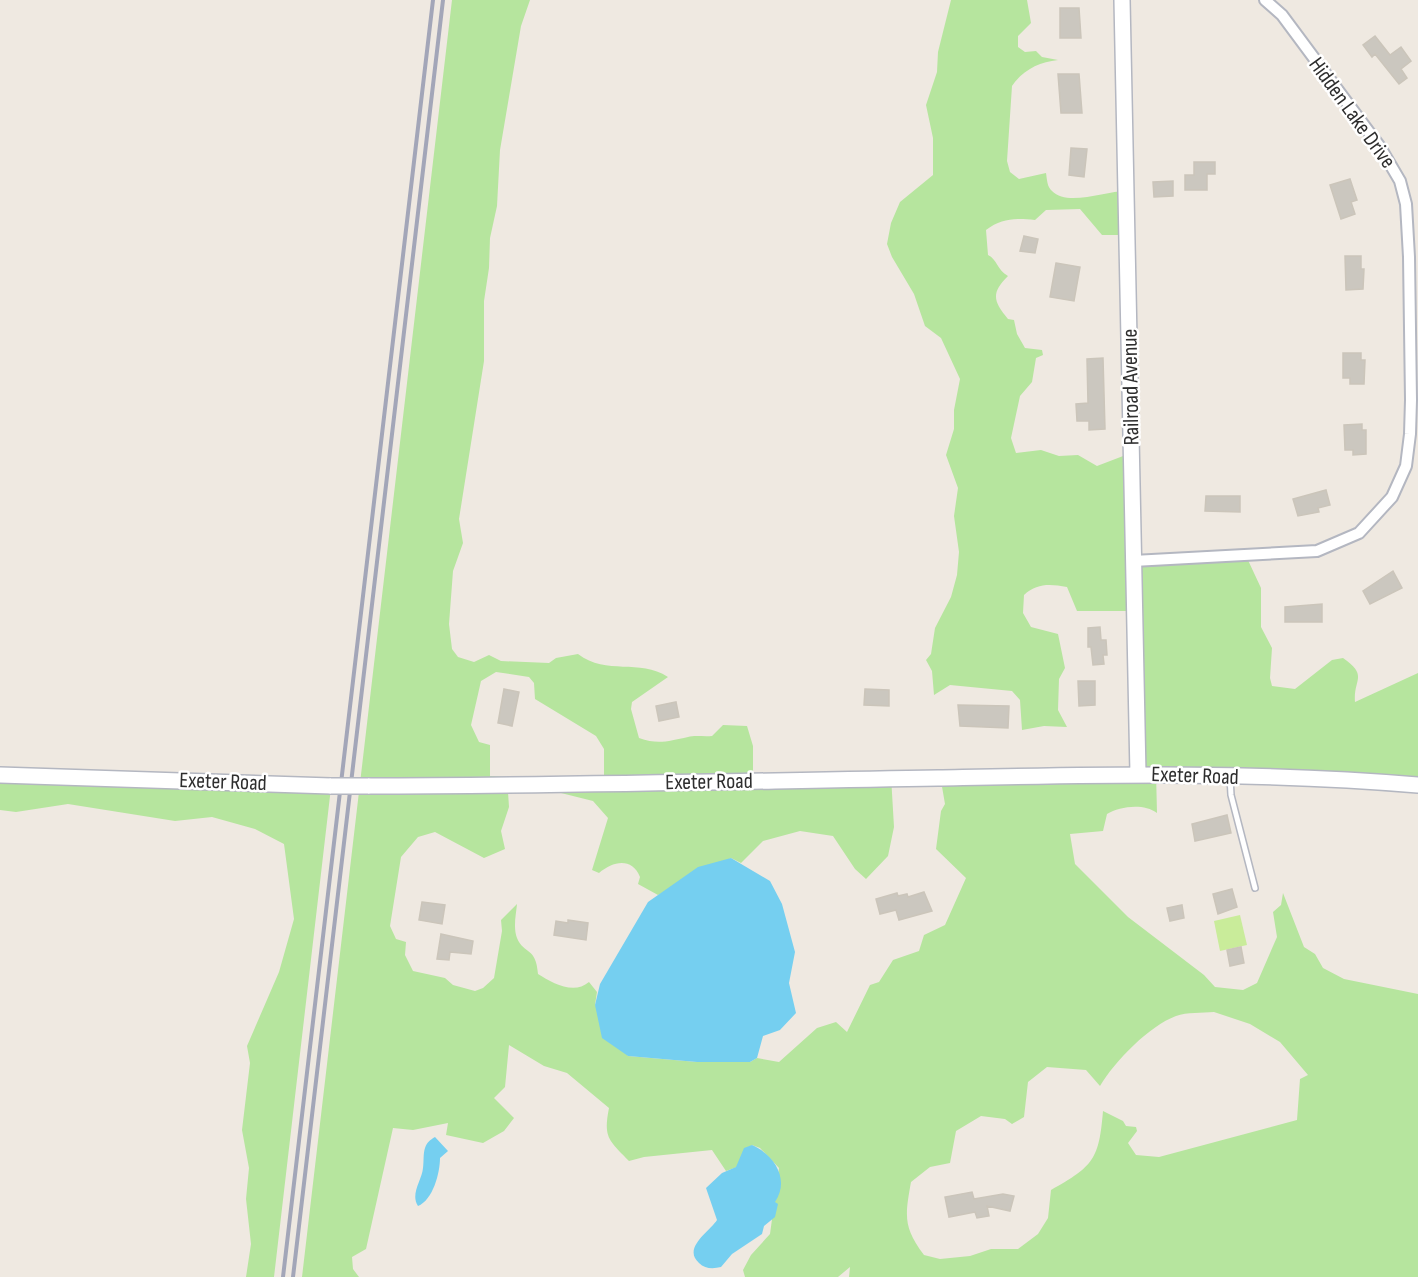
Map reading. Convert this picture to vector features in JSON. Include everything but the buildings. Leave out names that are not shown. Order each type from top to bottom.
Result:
[{"type":"street","name":"Railroad Avenue","points":[[1122,0],[1127,136],[1138,774]]},
{"type":"street","name":"Hidden Lake Drive","points":[[1133,561],[1193,556],[1271,555],[1325,549],[1359,534],[1375,518],[1392,497],[1406,466],[1411,400],[1409,257],[1406,204],[1400,181],[1380,147],[1282,15],[1265,0]]},
{"type":"street","name":"Exeter Road","points":[[0,775],[331,786],[550,786],[1138,774],[1325,777],[1418,785]]},
{"type":"lane","points":[[1230,777],[1231,795],[1255,888]]},
{"type":"green space","points":[[452,0],[530,0],[521,26],[500,150],[497,206],[490,238],[489,268],[484,301],[484,361],[459,519],[463,543],[453,571],[449,624],[452,649],[458,657],[474,662],[489,655],[501,661],[549,663],[556,658],[578,654],[589,661],[600,664],[657,671],[668,677],[632,702],[631,709],[639,738],[664,742],[691,736],[712,736],[723,725],[747,726],[753,746],[753,775],[891,776],[894,827],[888,856],[866,879],[855,869],[833,836],[800,831],[763,841],[741,863],[731,858],[658,895],[638,884],[640,877],[637,871],[627,864],[616,864],[599,873],[592,870],[608,818],[593,801],[553,791],[604,776],[604,749],[596,736],[535,699],[534,683],[529,677],[496,672],[481,681],[471,725],[479,742],[490,745],[490,776],[507,777],[509,807],[501,831],[505,849],[484,858],[435,832],[418,837],[401,857],[390,926],[396,939],[406,942],[405,955],[413,971],[445,978],[453,985],[475,991],[483,988],[494,978],[502,931],[501,920],[517,904],[515,925],[517,938],[535,959],[538,974],[556,984],[570,988],[583,986],[589,982],[597,992],[595,1005],[628,1056],[697,1062],[750,1062],[757,1058],[779,1062],[817,1028],[836,1022],[847,1032],[870,985],[879,982],[893,960],[919,951],[924,935],[945,925],[966,878],[936,849],[941,811],[945,804],[940,775],[1132,771],[1135,611],[1077,611],[1067,587],[1061,586],[1039,586],[1024,595],[1023,613],[1031,627],[1058,634],[1065,668],[1059,679],[1058,710],[1067,727],[1044,726],[1022,730],[1020,700],[1012,691],[950,685],[934,695],[932,671],[926,660],[931,654],[935,628],[951,597],[957,575],[959,552],[954,516],[958,488],[946,455],[954,429],[954,410],[960,379],[941,338],[925,326],[914,294],[887,244],[891,223],[900,202],[933,175],[933,138],[926,105],[937,72],[938,52],[951,0],[1027,0],[1031,23],[1018,36],[1018,47],[1025,52],[1036,51],[1042,57],[1058,60],[1032,68],[1021,75],[1012,86],[1007,161],[1010,172],[1019,179],[1046,173],[1050,189],[1059,196],[1067,198],[1126,191],[1127,235],[1102,235],[1080,209],[1046,210],[1035,220],[1009,220],[986,230],[988,255],[1008,276],[997,292],[999,307],[1008,319],[1014,320],[1017,334],[1025,348],[1042,350],[1043,355],[1036,358],[1032,382],[1020,396],[1011,438],[1016,453],[1041,450],[1059,456],[1078,455],[1097,466],[1131,453],[1135,557],[1247,558],[1261,588],[1261,627],[1272,648],[1270,678],[1272,686],[1295,689],[1332,660],[1343,658],[1356,669],[1358,674],[1355,702],[1418,673],[1418,780],[1156,772],[1157,813],[1139,807],[1118,809],[1107,814],[1103,831],[1070,834],[1075,864],[1128,917],[1204,975],[1215,987],[1243,990],[1257,983],[1277,937],[1273,912],[1281,905],[1283,893],[1304,947],[1315,954],[1323,968],[1344,979],[1418,994],[1418,1277],[849,1277],[850,1267],[838,1277],[745,1277],[743,1270],[751,1255],[770,1234],[779,1168],[760,1148],[752,1145],[737,1167],[726,1171],[712,1150],[644,1157],[629,1161],[609,1138],[607,1126],[609,1108],[567,1073],[544,1066],[509,1045],[505,1087],[494,1098],[514,1118],[504,1131],[483,1143],[446,1135],[448,1123],[413,1130],[393,1128],[366,1249],[352,1257],[353,1269],[359,1277],[302,1277]],"holes":[[[1214,1012],[1250,1024],[1280,1042],[1308,1075],[1300,1079],[1297,1120],[1159,1157],[1136,1155],[1128,1143],[1137,1131],[1136,1127],[1126,1126],[1123,1121],[1103,1111],[1099,1140],[1092,1159],[1077,1174],[1051,1190],[1048,1218],[1038,1234],[1018,1249],[991,1249],[970,1256],[940,1259],[924,1255],[917,1245],[907,1221],[911,1182],[930,1167],[950,1163],[956,1131],[981,1116],[1005,1119],[1012,1124],[1024,1117],[1028,1082],[1047,1067],[1086,1070],[1100,1086],[1114,1066],[1134,1045],[1155,1028],[1176,1016]]]},
{"type":"green space","points":[[0,771],[332,779],[274,1277],[246,1277],[251,1244],[246,1199],[249,1168],[242,1130],[250,1063],[247,1046],[279,972],[294,919],[284,844],[255,829],[212,817],[175,821],[68,804],[16,812],[0,810]]},
{"type":"green space","points":[[1240,915],[1247,945],[1220,951],[1214,921]]},
{"type":"water","points":[[731,858],[770,881],[782,904],[795,952],[789,983],[796,1013],[780,1030],[763,1036],[757,1058],[750,1062],[697,1062],[628,1056],[602,1038],[595,1005],[600,984],[648,902],[698,867]]},
{"type":"water","points":[[435,1137],[448,1151],[440,1158],[439,1171],[432,1192],[418,1206],[415,1197],[422,1173],[424,1150]]},
{"type":"water","points":[[752,1145],[767,1155],[778,1169],[781,1185],[775,1202],[778,1204],[775,1217],[764,1226],[762,1234],[732,1254],[721,1267],[704,1266],[695,1257],[695,1246],[717,1220],[706,1188],[722,1173],[736,1167],[744,1148]]},
{"type":"railway","points":[[283,1277],[433,0]]},
{"type":"railway","points":[[293,1277],[443,0]]}]
